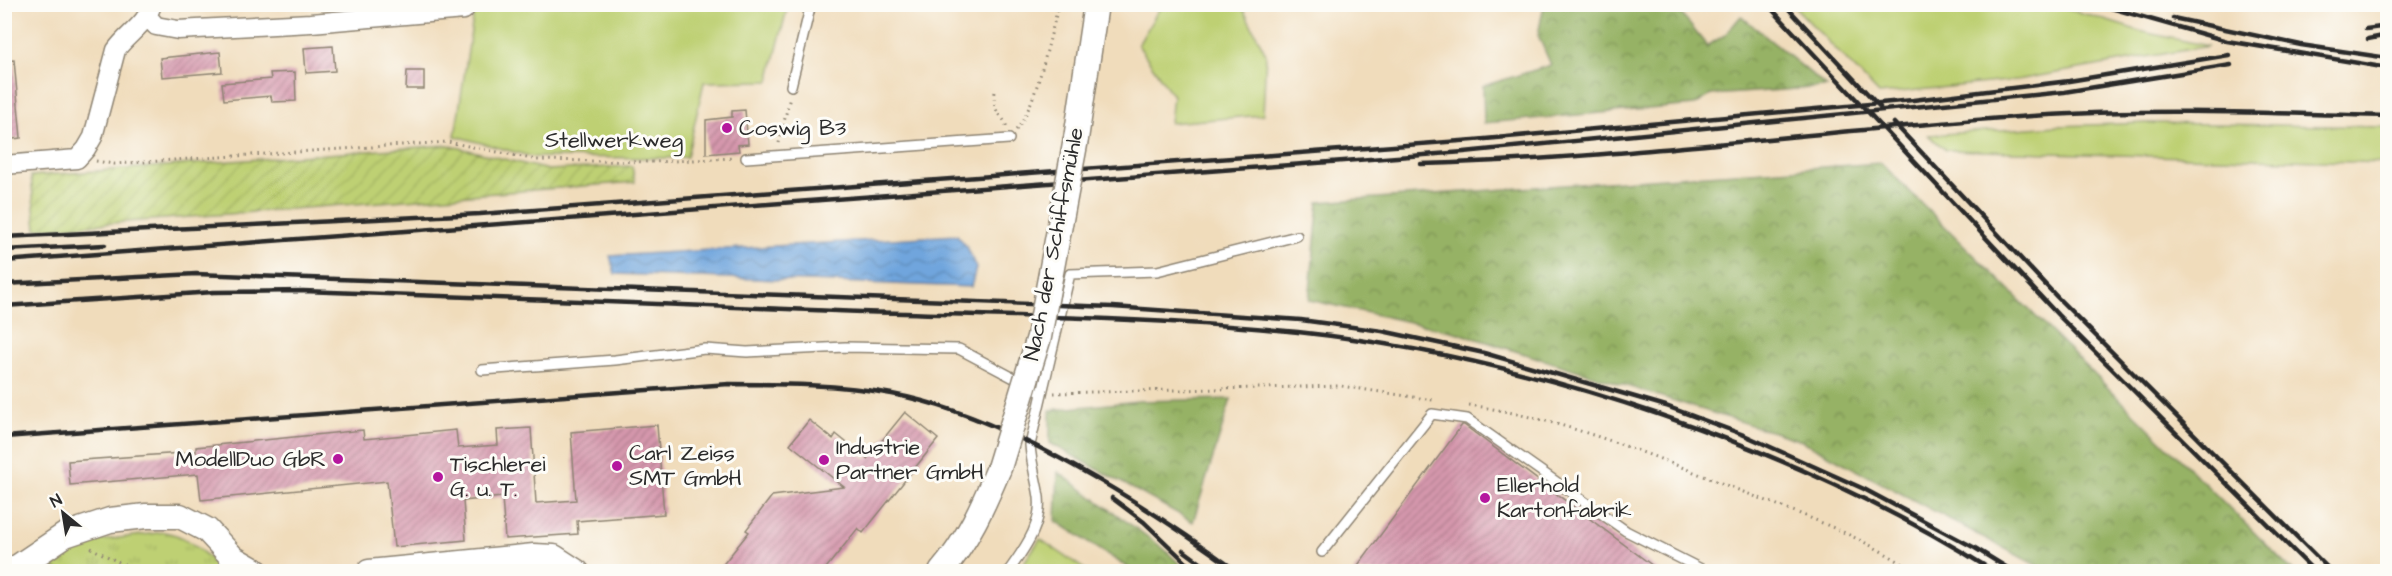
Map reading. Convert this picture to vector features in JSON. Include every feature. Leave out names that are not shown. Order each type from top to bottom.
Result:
[{"type":"street","name":"Nach der Schiffsmühle","points":[[941,572],[960,550],[980,515],[999,468],[1038,338],[1076,139],[1096,4]]},
{"type":"street","points":[[4,165],[76,159],[86,149],[93,136],[116,50],[122,40],[150,11],[156,26],[178,30],[310,23],[464,10]]},
{"type":"street","points":[[10,572],[65,536],[110,519],[180,516],[207,530],[233,558],[257,572]]},
{"type":"street","points":[[369,572],[481,567],[534,556],[554,557],[577,572]]},
{"type":"lane","points":[[791,86],[811,4]]},
{"type":"lane","points":[[746,158],[1009,139]]},
{"type":"lane","name":"Nach der Schiffsmühle","points":[[1008,572],[1031,540],[1036,523],[1039,492],[1032,470],[1030,445],[1070,274],[1157,271],[1297,236]]},
{"type":"lane","points":[[482,370],[615,360],[705,349],[747,352],[845,347],[959,349],[1042,393]]},
{"type":"lane","points":[[1322,552],[1432,414],[1467,419],[1626,531],[1707,572]]},
{"type":"path","points":[[1009,139],[1023,122],[1059,4]]},
{"type":"path","points":[[781,156],[779,142],[788,114],[791,86]]},
{"type":"path","points":[[995,92],[993,102],[996,113],[1006,123],[1009,139]]},
{"type":"path","name":"Stellwerkweg","points":[[76,159],[114,164],[448,142],[537,160],[653,162],[746,158]]},
{"type":"path","points":[[65,536],[138,572]]},
{"type":"green space","points":[[1162,4],[1241,5],[1266,54],[1263,115],[1170,123],[1173,96],[1138,45]]},
{"type":"green space","points":[[475,5],[788,5],[769,81],[704,82],[687,157],[666,158],[533,157],[455,136]]},
{"type":"green space","points":[[1544,5],[1674,5],[1707,46],[1725,35],[1741,16],[1827,87],[1711,95],[1695,105],[1484,123],[1483,86],[1551,65],[1538,35]]},
{"type":"green space","points":[[1793,5],[2056,5],[2143,32],[2208,46],[2017,80],[1879,94]]},
{"type":"green space","points":[[2149,123],[2387,127],[2387,163],[1946,150],[1928,135],[2057,126]]},
{"type":"green space","points":[[448,145],[548,170],[632,166],[635,182],[36,229],[31,176]]},
{"type":"green space","points":[[1881,163],[2293,571],[2047,571],[1802,441],[1455,332],[1309,300],[1319,202]]},
{"type":"green space","points":[[1231,399],[1193,522],[1050,443],[1050,410],[1139,401]]},
{"type":"green space","points":[[1058,472],[1163,548],[1187,571],[1133,571],[1056,521]]},
{"type":"green space","points":[[164,532],[190,542],[224,571],[59,571],[45,561],[89,542]]},
{"type":"green space","points":[[1040,539],[1087,571],[1018,571]]},
{"type":"water","points":[[957,235],[967,247],[976,268],[971,287],[615,274],[610,256]]},
{"type":"building","points":[[333,46],[335,71],[306,73],[304,48]]},
{"type":"building","points":[[220,52],[222,72],[162,77],[160,58]]},
{"type":"building","points":[[14,60],[21,138],[4,140],[4,61]]},
{"type":"building","points":[[407,71],[424,71],[424,89],[406,89]]},
{"type":"building","points":[[295,72],[296,101],[272,102],[271,96],[224,100],[222,83],[271,79],[270,73]]},
{"type":"building","name":"Coswig B3","points":[[745,110],[748,144],[738,145],[739,151],[706,154],[706,120],[732,117],[732,111]]},
{"type":"building","points":[[905,412],[938,439],[863,533],[858,528],[823,572],[717,572],[749,532],[746,530],[772,496],[844,487],[790,444],[809,420],[833,439],[836,434],[867,459]]},
{"type":"building","points":[[657,425],[664,514],[577,521],[578,534],[505,539],[502,497],[463,501],[466,540],[394,547],[387,481],[201,500],[198,474],[70,485],[68,461],[196,452],[196,447],[363,430],[364,439],[456,430],[458,448],[498,445],[497,430],[531,428],[536,503],[576,500],[571,432]]},
{"type":"building","name":"Ellerhold Kartonfabrik","points":[[1464,425],[1661,572],[1353,572]]},
{"type":"railway","points":[[1767,4],[2058,315],[2315,572]]},
{"type":"railway","points":[[1784,4],[1880,107]]},
{"type":"railway","points":[[2097,4],[2227,41],[2388,68]]},
{"type":"railway","points":[[2173,18],[2301,45],[2388,58]]},
{"type":"railway","points":[[2366,29],[2388,26]]},
{"type":"railway","points":[[2368,39],[2388,35]]},
{"type":"railway","points":[[4,237],[480,214],[1474,140],[1913,100],[2069,81],[2229,55]]},
{"type":"railway","points":[[4,261],[1464,152],[2064,92],[2231,65]]},
{"type":"railway","points":[[1421,164],[1651,150],[2032,116],[2121,112],[2388,116]]},
{"type":"railway","points":[[1894,123],[2057,297],[2332,572]]},
{"type":"railway","points":[[4,250],[105,245]]},
{"type":"railway","points":[[4,284],[196,274],[1113,307],[1301,320],[1382,331],[1484,353],[1666,406],[1744,435],[1864,489],[1975,548],[2014,572]]},
{"type":"railway","points":[[4,306],[214,292],[303,291],[1080,318],[1189,323],[1298,332],[1386,344],[1477,362],[1568,386],[1659,415],[1749,448],[1835,485],[1918,527],[1995,572]]},
{"type":"railway","points":[[4,437],[729,384],[852,388],[892,394],[936,405],[981,421],[1027,442],[1118,491],[1238,572]]},
{"type":"railway","points":[[1112,498],[1144,522],[1196,572]]},
{"type":"railway","points":[[1183,550],[1213,572]]},
{"type":"place","name":"Coswig B3","points":[[727,128]]},
{"type":"place","name":"ModellDuo GbR","points":[[338,459]]},
{"type":"place","name":"Industrie Partner GmbH","points":[[824,460]]},
{"type":"place","name":"Carl Zeiss SMT GmbH","points":[[617,466]]},
{"type":"place","name":"Tischlerei G. u. T.","points":[[438,477]]},
{"type":"place","name":"Ellerhold Kartonfabrik","points":[[1485,498]]}]
